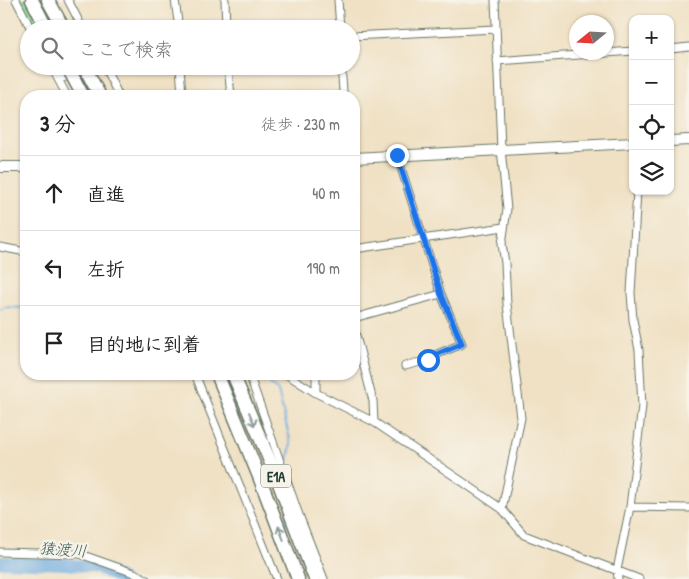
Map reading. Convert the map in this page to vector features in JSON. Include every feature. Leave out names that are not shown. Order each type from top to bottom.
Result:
[{"type":"highway","points":[[32,0],[42,20]]},
{"type":"highway","points":[[48,0],[59,20]]},
{"type":"highway","points":[[72,75],[79,90]]},
{"type":"highway","points":[[89,75],[97,90]]},
{"type":"highway","name":"E1A","points":[[219,380],[298,579]]},
{"type":"highway","name":"E1A","points":[[235,380],[275,473],[315,579]]},
{"type":"street","points":[[16,0],[26,20]]},
{"type":"street","points":[[68,0],[79,20]]},
{"type":"street","points":[[175,0],[178,20]]},
{"type":"street","points":[[225,0],[226,20]]},
{"type":"street","points":[[338,0],[339,20]]},
{"type":"street","points":[[494,0],[501,149],[507,208],[502,244],[507,304],[521,418],[502,509]]},
{"type":"street","points":[[360,36],[496,29]]},
{"type":"street","points":[[674,49],[689,47]]},
{"type":"street","points":[[498,61],[629,51]]},
{"type":"street","points":[[56,75],[64,90]]},
{"type":"street","points":[[58,78],[71,75]]},
{"type":"street","points":[[108,75],[116,90]]},
{"type":"street","points":[[181,75],[182,90]]},
{"type":"street","points":[[229,75],[230,90]]},
{"type":"street","points":[[342,75],[343,90]]},
{"type":"street","points":[[674,141],[689,140]]},
{"type":"street","points":[[360,158],[629,143]]},
{"type":"street","points":[[397,155],[441,294],[462,344],[430,357],[428,360],[404,366]]},
{"type":"street","points":[[0,167],[20,167]]},
{"type":"street","points":[[618,579],[617,570],[630,507],[642,406],[639,350],[633,320],[631,292],[637,195]]},
{"type":"street","points":[[360,248],[504,227]]},
{"type":"street","points":[[0,247],[20,251]]},
{"type":"street","points":[[360,316],[441,294]]},
{"type":"street","points":[[360,351],[373,401],[374,422]]},
{"type":"street","points":[[197,380],[277,579]]},
{"type":"street","points":[[251,380],[324,579]]},
{"type":"street","points":[[295,380],[316,393],[374,422],[460,480],[502,509],[524,535],[639,579]]},
{"type":"street","points":[[316,380],[316,393]]},
{"type":"street","points":[[630,507],[689,508]]},
{"type":"street","points":[[0,552],[80,554],[146,579]]},
{"type":"green space","points":[[20,0],[55,0],[65,20],[30,20]]},
{"type":"waterway","points":[[0,310],[5,307],[20,308]]},
{"type":"waterway","points":[[266,380],[278,391],[291,444],[286,471]]},
{"type":"waterway","points":[[285,515],[286,530]]},
{"type":"waterway","name":"猿渡川","points":[[0,562],[66,564],[98,568],[122,579]]},
{"type":"route","points":[[397,155],[441,294],[462,344],[430,357],[428,360]]}]
